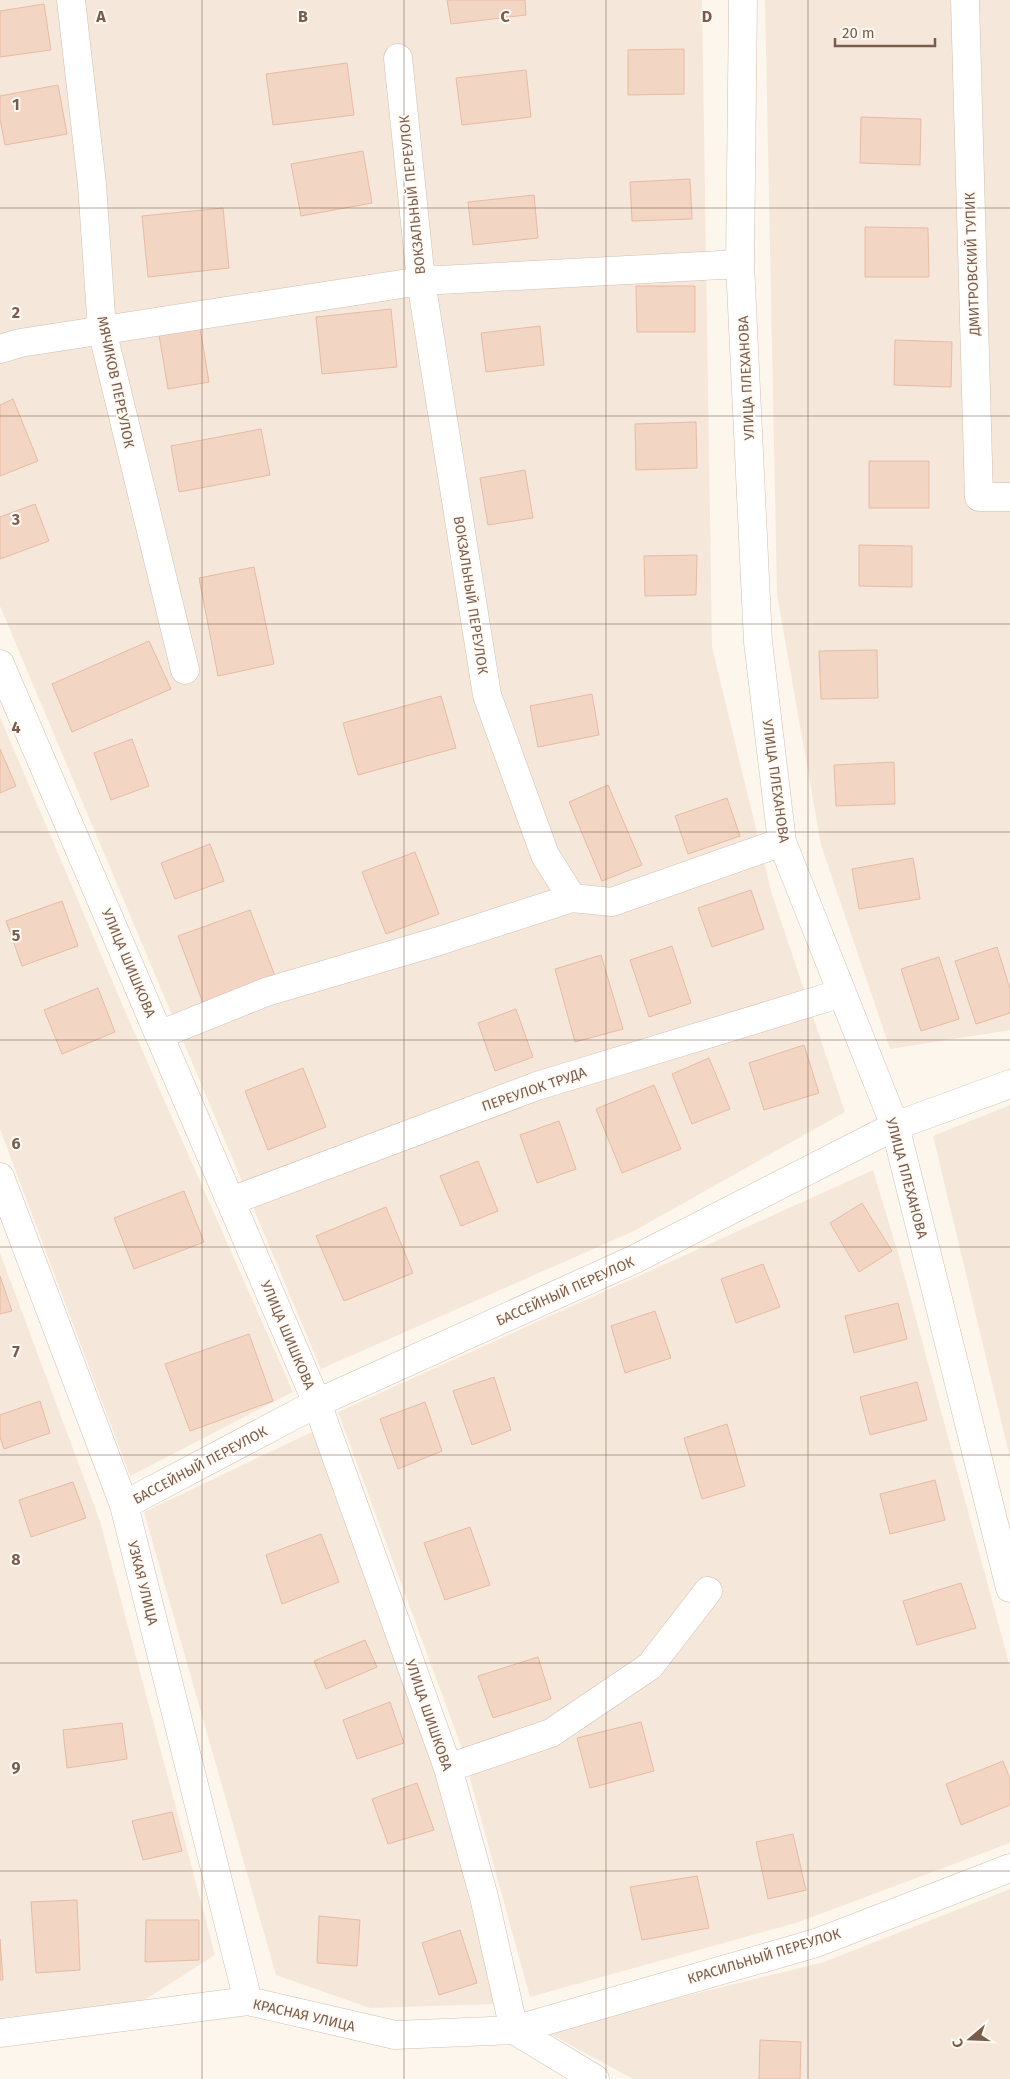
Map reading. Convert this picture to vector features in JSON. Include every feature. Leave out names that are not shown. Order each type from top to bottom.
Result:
[{"type":"street","name":"МЯЧИКОВ ПЕРЕУЛОК","points":[[71,0],[92,184],[102,330],[185,670]]},
{"type":"street","name":"УЛИЦА ПЛЕХАНОВА","points":[[743,0],[740,264],[758,642],[782,842],[895,1126],[1010,1588]]},
{"type":"street","name":"ДМИТРОВСКИЙ ТУПИК","points":[[965,0],[979,497],[1010,498]]},
{"type":"street","name":"ВОКЗАЛЬНЫЙ ПЕРЕУЛОК","points":[[398,58],[421,281],[487,695],[545,855],[572,898]]},
{"type":"street","points":[[0,349],[20,343],[421,281],[740,264]]},
{"type":"street","name":"УЛИЦА ШИШКОВА","points":[[0,664],[318,1403],[448,1768],[484,1897],[514,2030]]},
{"type":"street","points":[[159,1034],[266,992],[572,898],[612,902],[782,842]]},
{"type":"street","name":"ПЕРЕУЛОК ТРУДА","points":[[231,1201],[537,1086],[842,993]]},
{"type":"street","name":"БАССЕЙНЫЙ ПЕРЕУЛОК","points":[[124,1505],[318,1403],[635,1259],[895,1126],[1010,1084]]},
{"type":"street","name":"УЗКАЯ УЛИЦА","points":[[0,1177],[124,1505],[248,2001]]},
{"type":"street","points":[[448,1768],[551,1733],[650,1666],[708,1591]]},
{"type":"street","name":"КРАСИЛЬНЫЙ ПЕРЕУЛОК","points":[[514,2030],[816,1943],[1010,1868]]},
{"type":"street","name":"КРАСНАЯ УЛИЦА","points":[[0,2033],[248,2001],[395,2035],[514,2030]]},
{"type":"street","points":[[514,2030],[595,2079]]},
{"type":"shaded area","points":[[0,0],[702,0],[712,647],[771,891],[845,1112],[634,1231],[321,1369],[0,606]]},
{"type":"shaded area","points":[[765,0],[1010,0],[1010,1030],[890,1049],[821,845],[777,595]]},
{"type":"shaded area","points":[[0,717],[128,1018],[293,1392],[130,1476],[0,1129]]},
{"type":"shaded area","points":[[1010,1105],[1010,1458],[933,1136]]},
{"type":"shaded area","points":[[873,1170],[901,1263],[1010,1667],[1010,1843],[799,1922],[530,1997],[461,1746],[338,1412]]},
{"type":"shaded area","points":[[0,1253],[100,1521],[215,1955],[143,2001],[0,2018]]},
{"type":"shaded area","points":[[314,1431],[438,1772],[495,2004],[370,2008],[276,1975],[144,1512]]},
{"type":"shaded area","points":[[1010,1889],[1010,2079],[633,2079],[545,2031],[824,1962]]},
{"type":"building","points":[[447,0],[525,0],[526,15],[451,24]]},
{"type":"building","points":[[44,4],[51,50],[0,57],[0,11]]},
{"type":"building","points":[[684,49],[684,94],[628,95],[628,50]]},
{"type":"building","points":[[347,63],[354,115],[273,125],[266,74]]},
{"type":"building","points":[[526,70],[531,117],[462,125],[456,78]]},
{"type":"building","points":[[58,85],[67,134],[5,145],[0,119],[0,96]]},
{"type":"building","points":[[861,117],[921,119],[920,165],[860,163]]},
{"type":"building","points":[[363,151],[372,203],[301,216],[291,164]]},
{"type":"building","points":[[690,179],[692,219],[632,221],[630,182]]},
{"type":"building","points":[[534,195],[538,238],[473,245],[468,202]]},
{"type":"building","points":[[223,208],[229,268],[148,277],[142,216]]},
{"type":"building","points":[[865,227],[928,228],[929,277],[865,277]]},
{"type":"building","points":[[636,286],[695,286],[695,332],[637,332]]},
{"type":"building","points":[[391,309],[397,367],[322,374],[316,317]]},
{"type":"building","points":[[540,326],[544,365],[486,372],[481,333]]},
{"type":"building","points":[[200,328],[209,382],[168,389],[159,335]]},
{"type":"building","points":[[895,340],[952,342],[951,387],[894,385]]},
{"type":"building","points":[[13,399],[38,461],[0,476],[0,405]]},
{"type":"building","points":[[696,422],[697,468],[636,470],[635,424]]},
{"type":"building","points":[[261,429],[270,475],[179,492],[171,446]]},
{"type":"building","points":[[869,461],[929,461],[929,508],[869,508]]},
{"type":"building","points":[[525,470],[533,518],[488,525],[480,478]]},
{"type":"building","points":[[35,504],[49,541],[0,559],[0,517]]},
{"type":"building","points":[[859,545],[912,546],[912,587],[859,586]]},
{"type":"building","points":[[697,555],[696,595],[645,596],[644,556]]},
{"type":"building","points":[[254,567],[274,664],[218,676],[199,578]]},
{"type":"building","points":[[149,641],[171,689],[72,732],[52,684]]},
{"type":"building","points":[[877,650],[878,698],[821,699],[819,651]]},
{"type":"building","points":[[592,694],[599,735],[538,747],[530,706]]},
{"type":"building","points":[[441,696],[456,748],[358,775],[343,723]]},
{"type":"building","points":[[132,739],[149,786],[111,800],[94,753]]},
{"type":"building","points":[[0,749],[16,786],[0,793]]},
{"type":"building","points":[[894,762],[895,804],[836,806],[834,765]]},
{"type":"building","points":[[608,785],[642,865],[602,881],[569,802]]},
{"type":"building","points":[[727,798],[740,836],[688,854],[675,816]]},
{"type":"building","points":[[210,844],[224,881],[175,899],[161,863]]},
{"type":"building","points":[[415,852],[439,914],[386,934],[362,872]]},
{"type":"building","points":[[913,858],[920,899],[859,909],[852,869]]},
{"type":"building","points":[[751,890],[764,929],[712,947],[698,908]]},
{"type":"building","points":[[62,901],[78,946],[22,966],[6,921]]},
{"type":"building","points":[[250,910],[275,976],[203,1003],[178,936]]},
{"type":"building","points":[[672,946],[691,1003],[649,1017],[630,960]]},
{"type":"building","points":[[997,947],[1010,989],[1010,1013],[976,1024],[955,961]]},
{"type":"building","points":[[601,955],[623,1029],[575,1042],[555,969]]},
{"type":"building","points":[[939,957],[959,1019],[921,1031],[901,969]]},
{"type":"building","points":[[98,988],[115,1032],[62,1054],[44,1010]]},
{"type":"building","points":[[516,1009],[533,1057],[495,1071],[478,1023]]},
{"type":"building","points":[[804,1045],[819,1093],[764,1110],[749,1063]]},
{"type":"building","points":[[709,1058],[730,1109],[692,1124],[672,1074]]},
{"type":"building","points":[[303,1068],[326,1127],[268,1150],[245,1091]]},
{"type":"building","points":[[654,1085],[681,1149],[622,1173],[596,1109]]},
{"type":"building","points":[[559,1121],[576,1169],[537,1183],[520,1135]]},
{"type":"building","points":[[478,1161],[498,1211],[461,1226],[440,1176]]},
{"type":"building","points":[[184,1191],[204,1242],[134,1269],[114,1218]]},
{"type":"building","points":[[862,1203],[892,1251],[859,1272],[830,1223]]},
{"type":"building","points":[[386,1207],[413,1273],[344,1301],[316,1236]]},
{"type":"building","points":[[763,1264],[780,1307],[736,1323],[721,1279]]},
{"type":"building","points":[[0,1276],[12,1311],[0,1314]]},
{"type":"building","points":[[898,1303],[907,1339],[854,1353],[845,1316]]},
{"type":"building","points":[[655,1311],[671,1358],[625,1373],[611,1326]]},
{"type":"building","points":[[249,1334],[273,1401],[190,1431],[165,1364]]},
{"type":"building","points":[[494,1377],[511,1430],[472,1445],[453,1391]]},
{"type":"building","points":[[917,1382],[927,1420],[870,1435],[860,1397]]},
{"type":"building","points":[[40,1401],[50,1433],[4,1449],[0,1437],[0,1415]]},
{"type":"building","points":[[425,1402],[442,1451],[398,1469],[380,1419]]},
{"type":"building","points":[[727,1424],[745,1486],[702,1499],[684,1438]]},
{"type":"building","points":[[935,1480],[945,1520],[890,1534],[880,1494]]},
{"type":"building","points":[[73,1482],[86,1518],[31,1537],[19,1500]]},
{"type":"building","points":[[470,1527],[490,1585],[445,1600],[424,1543]]},
{"type":"building","points":[[321,1534],[339,1582],[282,1604],[266,1555]]},
{"type":"building","points":[[961,1583],[976,1628],[917,1645],[903,1601]]},
{"type":"building","points":[[365,1640],[377,1667],[326,1689],[314,1661]]},
{"type":"building","points":[[538,1657],[551,1699],[493,1718],[478,1676]]},
{"type":"building","points":[[390,1702],[404,1743],[357,1759],[343,1720]]},
{"type":"building","points":[[641,1722],[654,1771],[590,1788],[577,1738]]},
{"type":"building","points":[[122,1723],[127,1759],[67,1768],[63,1730]]},
{"type":"building","points":[[1003,1761],[1010,1779],[1010,1805],[961,1825],[946,1784]]},
{"type":"building","points":[[417,1783],[434,1830],[388,1844],[372,1799]]},
{"type":"building","points":[[172,1812],[182,1851],[143,1860],[132,1821]]},
{"type":"building","points":[[793,1834],[806,1890],[768,1899],[756,1842]]},
{"type":"building","points":[[697,1876],[709,1928],[642,1940],[630,1887]]},
{"type":"building","points":[[77,1900],[80,1970],[36,1973],[31,1902]]},
{"type":"building","points":[[319,1916],[360,1920],[357,1966],[317,1963]]},
{"type":"building","points":[[146,1920],[199,1920],[199,1960],[145,1962]]},
{"type":"building","points":[[460,1930],[477,1983],[439,1995],[422,1943]]},
{"type":"building","points":[[0,1939],[3,1980],[0,1980]]},
{"type":"building","points":[[760,2040],[801,2042],[800,2079],[759,2079]]}]
